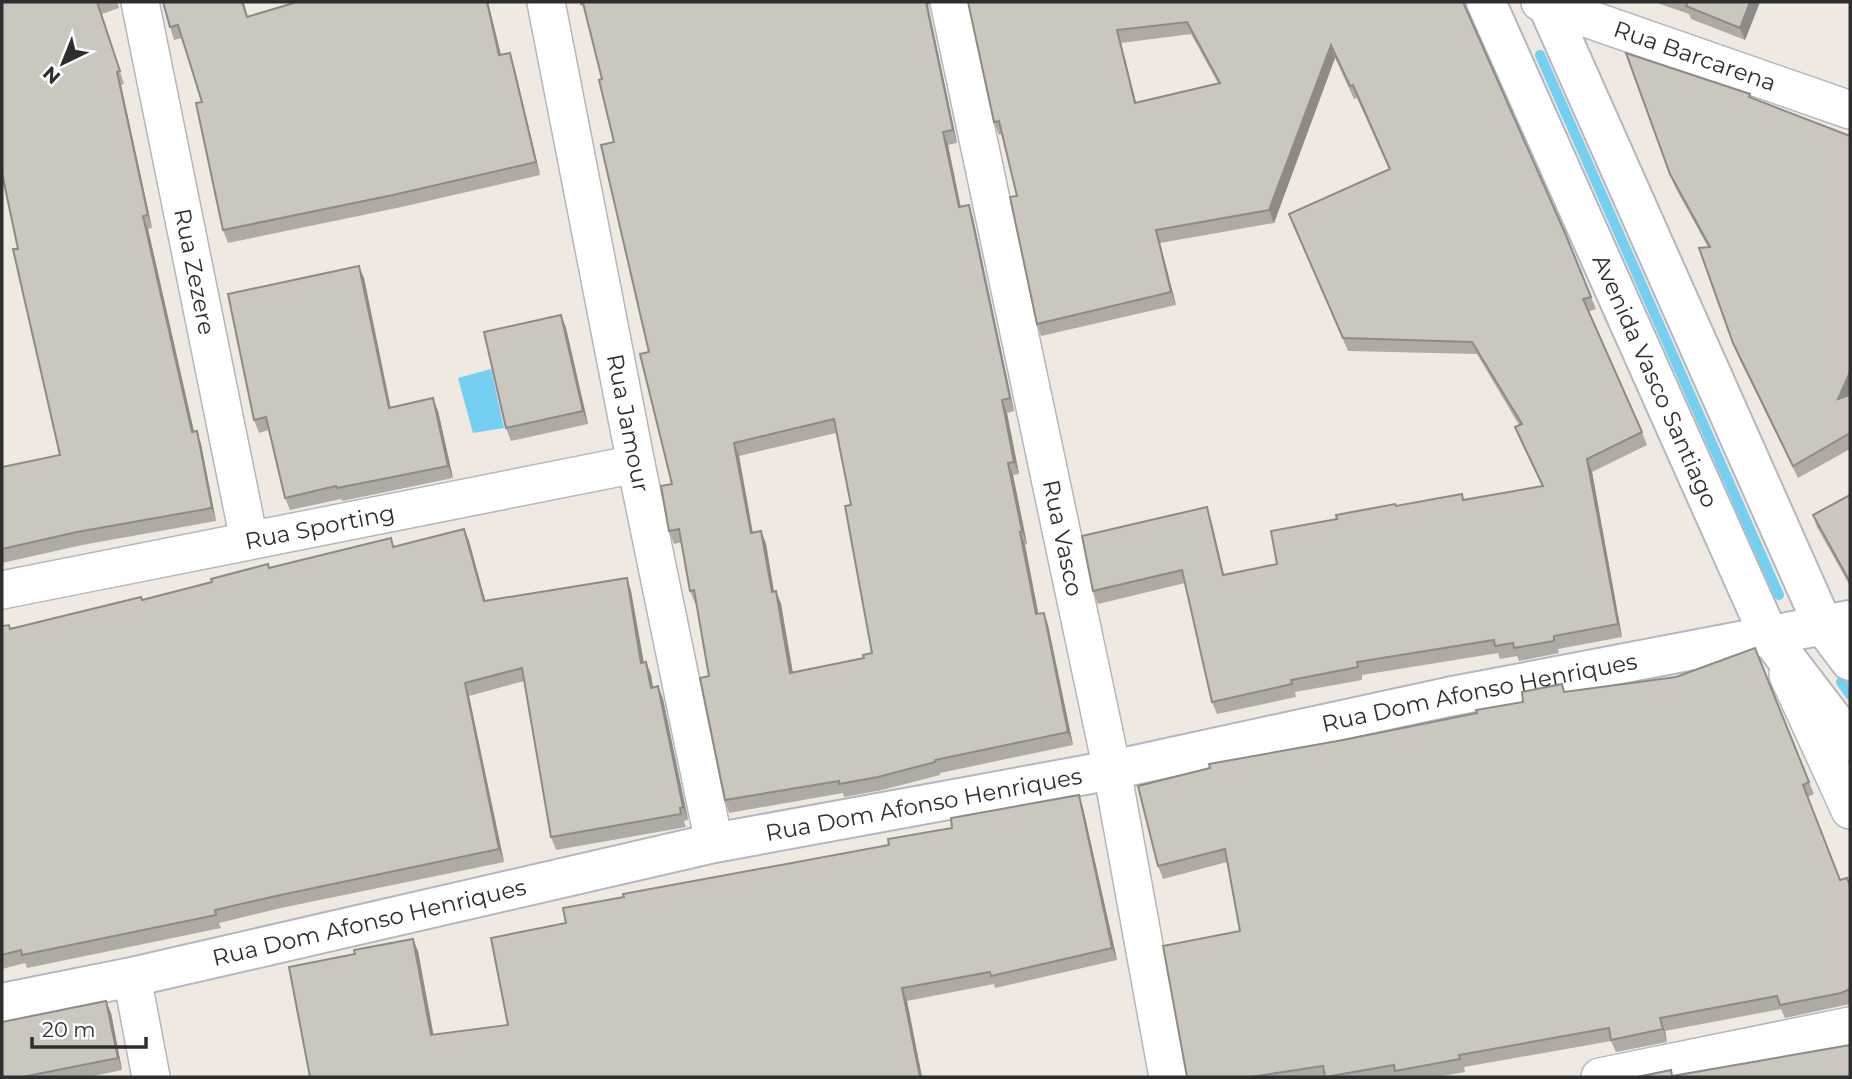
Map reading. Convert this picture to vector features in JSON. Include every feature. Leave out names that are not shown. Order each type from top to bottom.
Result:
[{"type":"street","name":"Rua Zezere","points":[[140,2],[249,540]]},
{"type":"street","name":"Rua Jamour","points":[[546,2],[636,464],[714,843]]},
{"type":"street","name":"Rua Vasco","points":[[949,2],[1112,770],[1168,1077]]},
{"type":"street","name":"Avenida Vasco Santiago","points":[[1486,2],[1769,636],[1850,742]]},
{"type":"street","points":[[1544,3],[1837,622],[1850,661]]},
{"type":"street","name":"Rua Barcarena","points":[[1544,3],[1850,110]]},
{"type":"street","name":"Rua Sporting","points":[[2,590],[636,464]]},
{"type":"street","name":"Rua Dom Afonso Henriques","points":[[2,1003],[132,976],[714,843],[1112,770],[1448,697],[1837,622]]},
{"type":"street","points":[[1769,636],[1850,810]]},
{"type":"street","points":[[132,976],[151,1077]]},
{"type":"street","points":[[1600,1077],[1850,1026]]},
{"type":"water","points":[[491,369],[504,428],[473,433],[458,378]]},
{"type":"building","points":[[2,2],[97,2],[120,71],[117,72],[148,215],[143,216],[192,432],[197,431],[212,508],[77,532],[2,549],[2,467],[60,455],[13,249],[18,249],[2,173]]},
{"type":"building","points":[[163,2],[242,2],[247,17],[297,2],[487,2],[499,55],[510,53],[536,162],[223,230],[196,103],[202,102],[178,25],[170,27]]},
{"type":"building","points":[[581,2],[926,2],[953,130],[943,132],[959,207],[969,205],[1010,398],[1002,400],[1014,462],[1008,463],[1022,531],[1020,532],[1036,614],[1044,613],[1068,732],[935,760],[878,777],[725,800],[700,678],[709,676],[694,590],[690,591],[679,529],[669,531],[661,486],[672,484],[640,354],[649,352],[601,145],[614,142],[599,80],[602,79],[583,3]],"holes":[[[834,419],[851,505],[845,506],[872,653],[863,655],[864,658],[790,673],[776,591],[772,592],[761,531],[751,533],[734,443]]]},
{"type":"building","points":[[968,2],[1463,2],[1565,233],[1591,297],[1583,299],[1642,432],[1587,459],[1618,624],[1554,636],[1554,641],[1514,648],[1513,643],[1495,646],[1494,640],[1357,662],[1358,667],[1291,680],[1292,684],[1212,702],[1182,570],[1093,591],[1082,536],[1207,507],[1223,575],[1277,564],[1271,531],[1337,519],[1336,515],[1395,504],[1396,506],[1462,494],[1463,500],[1543,486],[1515,427],[1522,424],[1472,342],[1343,338],[1289,214],[1390,169],[1353,85],[1350,86],[1331,45],[1269,210],[1156,230],[1171,292],[1037,324],[1010,197],[1017,196],[999,121],[994,122]],"holes":[[[1187,22],[1220,83],[1135,103],[1117,30]]]},
{"type":"building","points":[[1688,2],[1750,2],[1740,28],[1686,6]]},
{"type":"building","points":[[1626,53],[1750,94],[1749,97],[1850,136],[1850,372],[1838,399],[1850,395],[1850,433],[1793,466],[1733,343],[1699,248],[1710,247],[1670,174]]},
{"type":"building","points":[[359,266],[389,408],[433,398],[448,466],[285,498],[266,417],[254,420],[228,294]]},
{"type":"building","points":[[561,315],[583,411],[506,428],[484,332]]},
{"type":"building","points":[[1850,495],[1850,582],[1813,515]]},
{"type":"building","points":[[464,529],[484,601],[627,578],[641,663],[646,662],[651,688],[658,686],[683,807],[680,808],[681,814],[551,837],[522,668],[465,683],[499,849],[215,910],[216,915],[22,955],[21,950],[2,955],[2,626],[9,625],[10,629],[141,597],[142,600],[268,564],[269,568],[391,538],[393,547]]},
{"type":"building","points":[[1755,648],[1809,782],[1803,785],[1840,880],[1847,878],[1850,886],[1850,989],[1780,1005],[1777,996],[1660,1018],[1663,1029],[1611,1040],[1609,1028],[1459,1055],[1460,1059],[1395,1071],[1394,1065],[1325,1077],[1323,1066],[1250,1077],[1187,1077],[1163,946],[1240,931],[1225,849],[1158,866],[1138,786],[1210,768],[1209,764],[1343,740],[1523,702],[1522,692],[1562,684],[1564,692],[1676,677]]},
{"type":"building","points":[[1079,795],[1112,948],[991,976],[990,972],[902,988],[920,1077],[310,1077],[289,967],[355,954],[354,950],[413,939],[431,1035],[508,1025],[491,938],[566,923],[563,908],[624,897],[623,894],[889,845],[888,839],[952,828],[951,818]]},
{"type":"building","points":[[106,1001],[118,1058],[22,1077],[2,1077],[2,1022]]},
{"type":"building","points":[[1850,1045],[1850,1077],[1637,1077],[1671,1070],[1672,1076]]},
{"type":"waterway","points":[[1540,55],[1779,595]]},
{"type":"waterway","points":[[1841,682],[1850,695]]}]
